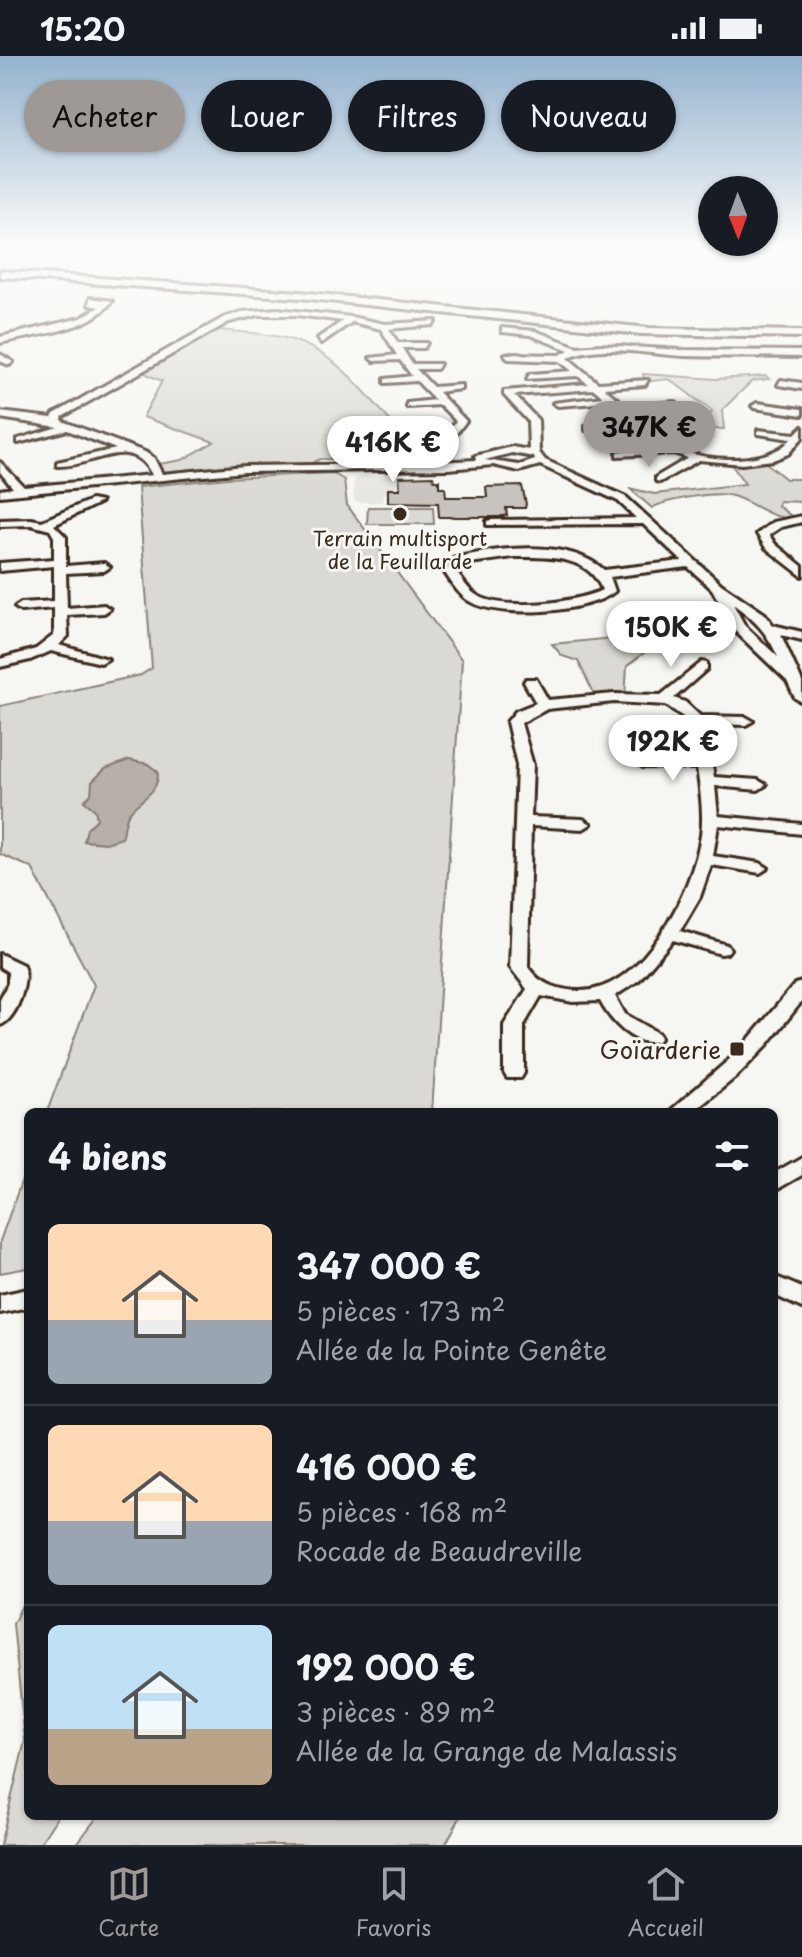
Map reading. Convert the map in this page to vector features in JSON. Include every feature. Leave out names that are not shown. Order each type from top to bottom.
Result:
[{"type":"main road","points":[[613,327],[657,332],[802,334]]},
{"type":"street","points":[[0,340],[55,327]]},
{"type":"street","points":[[62,425],[57,416],[63,412],[213,327]]},
{"type":"street","points":[[321,340],[339,327]]},
{"type":"street","points":[[384,327],[401,357],[418,378],[441,402],[459,413],[461,421],[459,426],[443,436],[388,452],[390,467]]},
{"type":"street","points":[[520,327],[576,350],[605,348],[802,354]]},
{"type":"street","points":[[45,330],[63,339]]},
{"type":"street","points":[[394,346],[424,345]]},
{"type":"street","points":[[508,356],[562,358],[576,350]]},
{"type":"street","points":[[676,350],[679,367]]},
{"type":"street","points":[[374,358],[401,357]]},
{"type":"street","points":[[562,358],[674,450],[695,458],[729,461],[783,453],[802,458]]},
{"type":"street","points":[[409,367],[437,366]]},
{"type":"street","points":[[530,377],[579,373]]},
{"type":"street","points":[[388,381],[418,378]]},
{"type":"street","points":[[537,458],[533,420],[507,393],[645,382]]},
{"type":"street","points":[[781,383],[802,386]]},
{"type":"street","points":[[429,390],[458,387]]},
{"type":"street","points":[[558,403],[610,399]]},
{"type":"street","points":[[410,405],[441,402]]},
{"type":"street","points":[[623,409],[672,404]]},
{"type":"street","points":[[757,406],[802,412]]},
{"type":"street","points":[[0,415],[62,425],[128,449],[150,460],[158,476]]},
{"type":"street","points":[[590,428],[641,423]]},
{"type":"street","points":[[22,441],[62,425]]},
{"type":"street","points":[[492,460],[532,431]]},
{"type":"street","points":[[654,434],[682,431]]},
{"type":"street","points":[[762,432],[801,432]]},
{"type":"street","points":[[783,453],[801,432]]},
{"type":"street","points":[[443,436],[465,443]]},
{"type":"street","points":[[61,464],[128,449]]},
{"type":"street","points":[[621,454],[674,450]]},
{"type":"street","points":[[504,451],[537,458],[622,499],[717,587],[760,617],[771,629],[802,698]]},
{"type":"street","points":[[527,468],[537,458]]},
{"type":"street","points":[[660,479],[695,458]]},
{"type":"street","points":[[0,493],[245,469],[428,466],[492,460],[511,468],[527,468],[594,485]]},
{"type":"street","points":[[0,465],[20,490]]},
{"type":"street","points":[[44,525],[95,502]]},
{"type":"street","points":[[802,519],[777,524],[763,534],[770,546],[802,572]]},
{"type":"street","points":[[491,523],[647,521]]},
{"type":"street","points":[[0,523],[31,522],[54,528],[60,537],[61,566],[61,636],[51,647],[30,657],[0,663]]},
{"type":"street","points":[[602,574],[609,591],[600,597],[507,607],[475,600],[451,573],[458,561],[479,556],[557,555],[579,558],[602,574],[691,563]]},
{"type":"street","points":[[0,567],[104,567]]},
{"type":"street","points":[[717,587],[740,628],[792,678]]},
{"type":"street","points":[[21,607],[104,609]]},
{"type":"street","points":[[740,628],[771,629],[802,636]]},
{"type":"street","points":[[779,643],[802,636]]},
{"type":"street","points":[[51,647],[101,659]]},
{"type":"street","points":[[665,699],[702,666]]},
{"type":"street","points":[[531,682],[544,705]]},
{"type":"street","points":[[614,698],[665,699],[683,707],[696,720],[711,820],[687,906],[671,934],[628,978],[605,994],[573,996],[537,988],[526,979],[519,967],[517,951],[523,908],[525,765],[514,722],[524,712],[544,705],[614,698]]},
{"type":"street","points":[[696,720],[746,721]]},
{"type":"street","points":[[643,762],[758,785]]},
{"type":"street","points":[[711,820],[802,829]]},
{"type":"street","points":[[524,821],[583,824]]},
{"type":"street","points":[[702,859],[760,868]]},
{"type":"street","points":[[671,934],[721,949]]},
{"type":"street","points":[[0,960],[17,969],[17,983],[0,1019]]},
{"type":"street","points":[[514,1073],[514,1025],[537,988]]},
{"type":"street","points":[[684,1108],[725,1076],[778,1023],[802,988]]},
{"type":"street","points":[[605,994],[618,1018],[651,1037]]},
{"type":"street","points":[[778,1180],[802,1165]]},
{"type":"street","points":[[778,1287],[802,1299]]},
{"type":"street","points":[[0,1304],[24,1299]]},
{"type":"shaded area","points":[[210,329],[285,338],[322,354],[354,380],[408,441],[333,450],[337,459],[320,459],[302,468],[158,476],[153,465],[182,460],[214,442],[143,417],[162,381],[138,370]]},
{"type":"shaded area","points":[[643,374],[716,379],[766,376],[769,379],[752,381],[722,410],[724,429],[703,429],[712,411],[669,379],[645,382]]},
{"type":"shaded area","points":[[760,458],[786,479],[802,479],[802,502],[779,501],[778,506],[794,518],[777,516],[736,497],[721,494],[678,500],[652,508],[629,488],[654,494],[745,484],[729,461]]},
{"type":"shaded area","points":[[333,473],[344,480],[347,505],[462,660],[432,1108],[48,1108],[94,985],[32,868],[0,854],[0,706],[141,675],[152,668],[138,487],[228,478]]},
{"type":"shaded area","points":[[364,474],[399,477],[400,484],[408,489],[388,489],[388,493],[394,494],[383,494],[383,502],[354,502],[354,480]]},
{"type":"shaded area","name":"Terrain multisport de la Feuillarde","points":[[368,507],[433,507],[434,524],[367,524]]},
{"type":"shaded area","points":[[623,637],[658,642],[627,666],[625,698],[597,700],[578,661],[562,656],[552,644]]},
{"type":"shaded area","points":[[129,760],[148,764],[158,772],[155,786],[129,813],[122,838],[106,843],[84,841],[87,829],[97,819],[95,810],[84,801],[91,794],[92,782],[105,769]]},
{"type":"shaded area","points":[[24,1174],[24,1269],[0,1273],[0,1241]]},
{"type":"shaded area","points":[[24,1601],[24,1731],[13,1624]]},
{"type":"shaded area","points":[[24,1745],[24,1820],[55,1820],[39,1845],[0,1845]]},
{"type":"shaded area","points":[[95,1820],[459,1820],[445,1845],[76,1845]]},
{"type":"building","points":[[433,476],[434,480],[439,480],[439,487],[445,487],[446,497],[487,497],[486,487],[522,486],[525,508],[506,508],[507,515],[499,517],[439,517],[438,503],[388,502],[388,489],[400,489],[399,477]]},
{"type":"place","name":"Terrain multisport de la Feuillarde","points":[[400,514]]},
{"type":"place","name":"Goïarderie","points":[[737,1049]]}]
